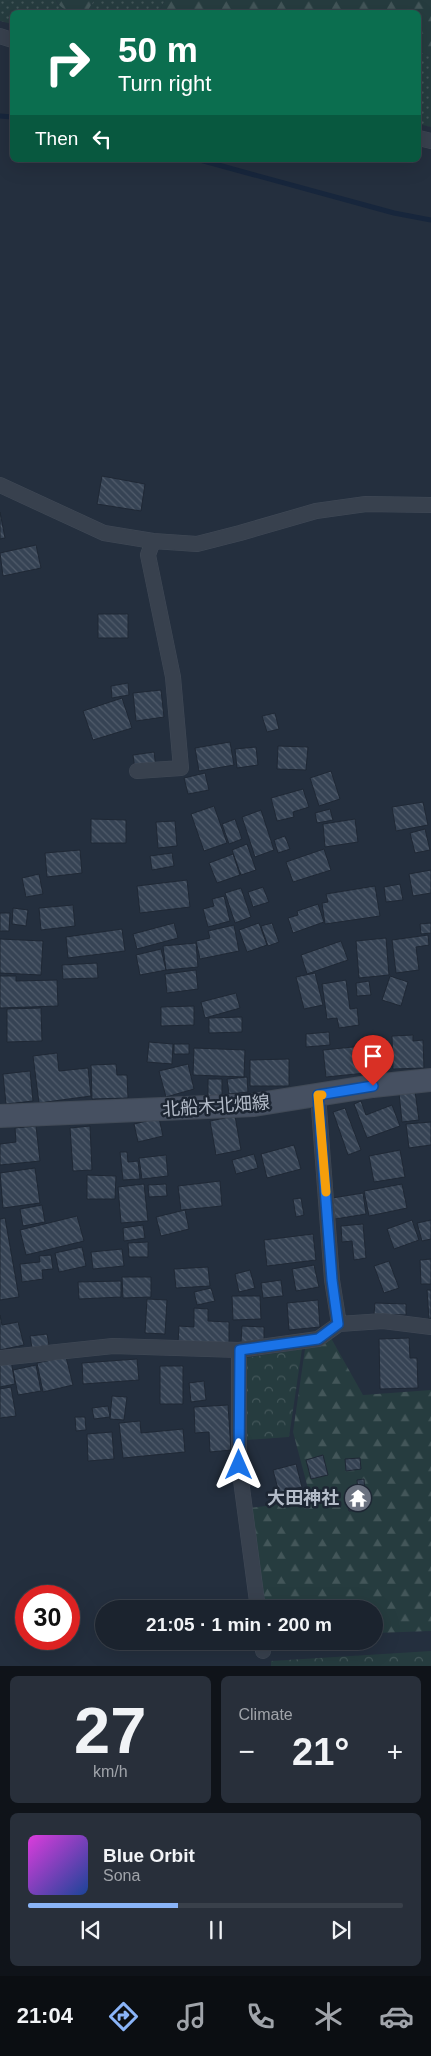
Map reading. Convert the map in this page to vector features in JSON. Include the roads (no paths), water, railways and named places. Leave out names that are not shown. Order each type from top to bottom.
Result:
[{"type":"main road","name":"北船木北畑線","points":[[0,1116],[254,1105],[373,1086],[431,1080]]},
{"type":"street","points":[[0,485],[104,533],[153,541],[197,544],[316,511],[366,504],[431,505]]},
{"type":"street","points":[[138,771],[181,768],[173,677],[148,555],[153,541]]},
{"type":"street","points":[[318,1095],[332,1280],[338,1324]]},
{"type":"street","points":[[0,1358],[112,1346],[240,1350],[318,1339],[338,1324],[383,1321],[431,1327]]},
{"type":"street","points":[[240,1350],[239,1465],[257,1600]]},
{"type":"waterway","points":[[0,116],[10,117]]},
{"type":"waterway","points":[[207,162],[394,213],[431,220]]},
{"type":"place","name":"大田神社","points":[[358,1498]]}]
